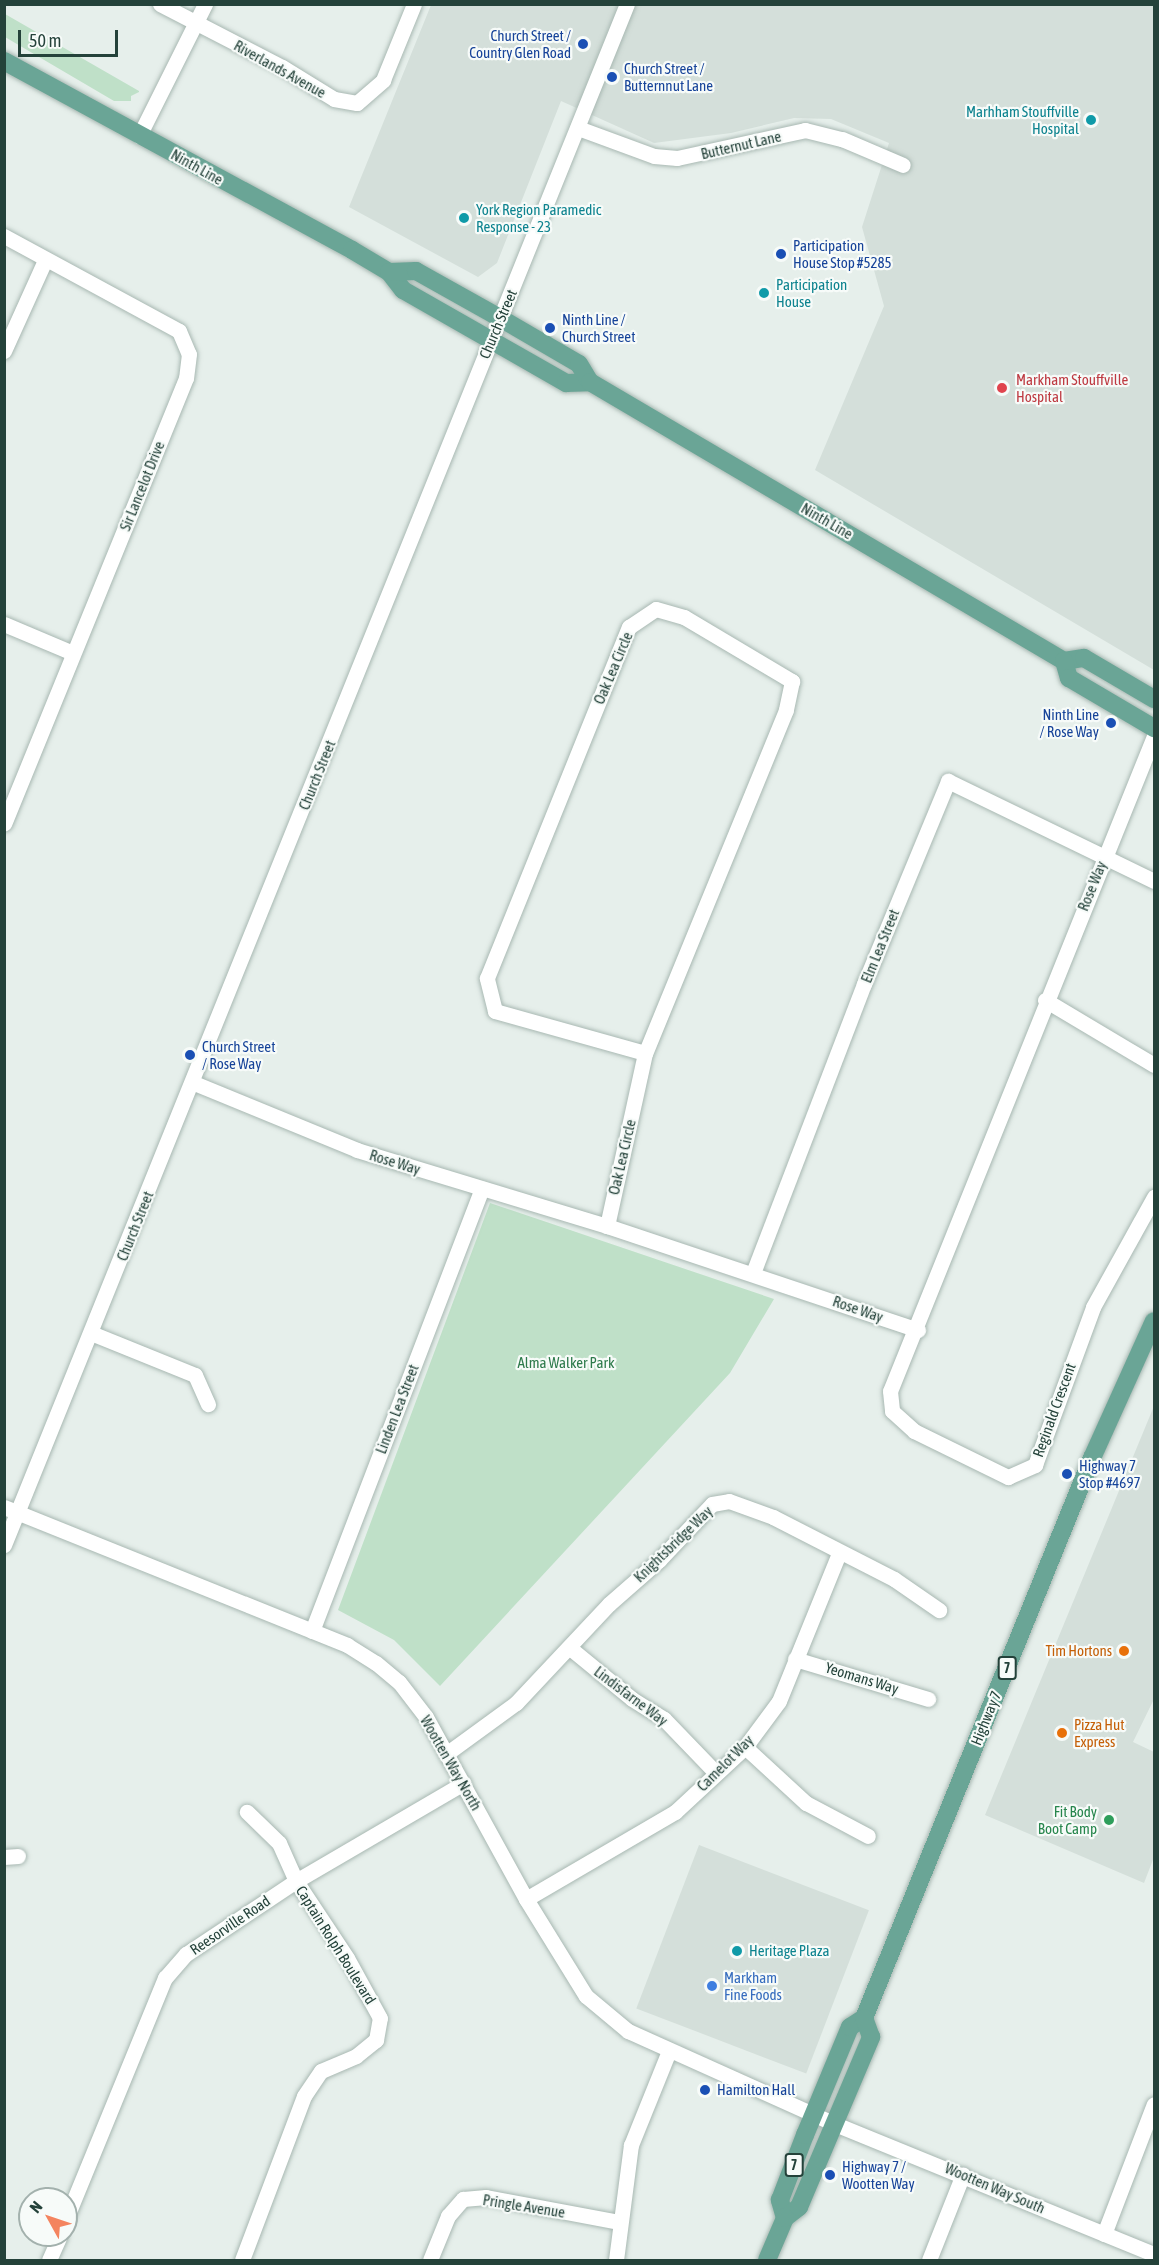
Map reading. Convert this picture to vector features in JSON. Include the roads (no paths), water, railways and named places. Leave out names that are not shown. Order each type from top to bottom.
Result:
[{"type":"main road","name":"Ninth Line","points":[[4,62],[389,272],[403,290],[566,383],[590,382]]},
{"type":"main road","name":"Ninth Line","points":[[389,272],[416,271],[579,364],[590,382],[1064,661],[1084,658],[1155,699]]},
{"type":"main road","name":"Ninth Line","points":[[1064,661],[1069,678],[1155,728]]},
{"type":"main road","name":"Highway 7","points":[[785,2218],[780,2200],[850,2027],[864,2018],[1092,1458],[1155,1320]]},
{"type":"main road","name":"Highway 7","points":[[767,2260],[785,2218],[799,2207],[871,2037],[864,2018]]},
{"type":"street","points":[[160,4],[196,24]]},
{"type":"street","points":[[139,136],[205,4]]},
{"type":"street","name":"Riverlands Avenue","points":[[196,24],[282,67],[334,99],[357,103],[383,80],[414,4]]},
{"type":"street","name":"Church Street","points":[[4,1545],[11,1510],[91,1333],[194,1083],[627,4]]},
{"type":"street","name":"Butternut Lane","points":[[578,128],[654,156],[677,158],[805,130],[842,139],[903,165]]},
{"type":"street","name":"Sir Lancelot Drive","points":[[4,236],[179,332],[189,354],[186,378],[4,824]]},
{"type":"street","points":[[4,351],[45,260]]},
{"type":"street","name":"Oak Lea Circle","points":[[607,1226],[645,1053],[786,710],[792,681],[684,617],[656,609],[629,627],[487,978],[495,1011],[645,1053]]},
{"type":"street","points":[[4,624],[73,653]]},
{"type":"street","name":"Rose Way","points":[[194,1083],[357,1150],[607,1226],[918,1330],[1045,1000],[1155,736]]},
{"type":"street","name":"Elm Lea Street","points":[[753,1273],[864,984],[948,781],[1104,857]]},
{"type":"street","points":[[1104,857],[1155,881]]},
{"type":"street","points":[[1045,1000],[1155,1065]]},
{"type":"street","name":"Linden Lea Street","points":[[312,1630],[482,1188]]},
{"type":"street","name":"Reginald Crescent","points":[[918,1330],[890,1391],[892,1411],[914,1431],[1008,1477],[1035,1465],[1093,1307],[1155,1197]]},
{"type":"street","points":[[91,1333],[195,1375],[208,1404]]},
{"type":"street","name":"Knightsbridge Way","points":[[446,1754],[516,1703],[712,1504],[729,1502],[773,1517],[839,1553],[894,1579],[939,1610]]},
{"type":"street","name":"Wootten Way North","points":[[11,1510],[347,1645],[399,1682],[426,1717],[526,1899],[586,1996],[628,2031],[815,2114]]},
{"type":"street","name":"Camelot Way","points":[[526,1899],[675,1812],[745,1747],[779,1701],[839,1553]]},
{"type":"street","name":"Lindisfarne Way","points":[[570,1648],[632,1699],[664,1719],[716,1773]]},
{"type":"street","name":"Yeomans Way","points":[[795,1659],[928,1699]]},
{"type":"street","points":[[745,1747],[806,1803],[868,1836]]},
{"type":"street","name":"Reesorville Road","points":[[78,2190],[165,1978],[186,1954],[296,1881],[464,1783]]},
{"type":"street","name":"Captain Rolph Boulevard","points":[[242,2260],[304,2096],[321,2071],[356,2055],[376,2040],[380,2018],[347,1958],[296,1881],[279,1843],[247,1812]]},
{"type":"street","points":[[616,2260],[631,2145],[669,2050]]},
{"type":"street","points":[[1104,2234],[1155,2104]]},
{"type":"street","name":"Wootten Way South","points":[[815,2114],[1155,2254]]},
{"type":"street","points":[[928,2260],[963,2174]]},
{"type":"street","name":"Pringle Avenue","points":[[430,2260],[448,2216],[463,2199],[486,2197],[620,2222]]},
{"type":"place","name":"Church Street / Country Glen Road","points":[[583,44]]},
{"type":"place","name":"Church Street / Butternnut Lane","points":[[612,77]]},
{"type":"place","name":"Marhham Stouffville Hospital","points":[[1091,120]]},
{"type":"place","name":"York Region Paramedic Response - 23","points":[[464,218]]},
{"type":"place","name":"Participation House Stop #5285","points":[[781,254]]},
{"type":"place","name":"Participation House","points":[[764,293]]},
{"type":"place","name":"Ninth Line / Church Street","points":[[550,328]]},
{"type":"place","name":"Markham Stouffville Hospital","points":[[1002,388]]},
{"type":"place","name":"Ninth Line / Rose Way","points":[[1111,723]]},
{"type":"place","name":"Church Street / Rose Way","points":[[190,1055]]},
{"type":"place","name":"Highway 7 Stop #4697","points":[[1067,1474]]},
{"type":"place","name":"Tim Hortons","points":[[1124,1651]]},
{"type":"place","name":"Pizza Hut Express","points":[[1062,1733]]},
{"type":"place","name":"Fit Body Boot Camp","points":[[1109,1820]]},
{"type":"place","name":"Heritage Plaza","points":[[737,1951]]},
{"type":"place","name":"Markham Fine Foods","points":[[712,1986]]},
{"type":"place","name":"Hamilton Hall","points":[[705,2090]]},
{"type":"place","name":"Highway 7 / Wootten Way","points":[[830,2175]]},
{"type":"park label","name":"Alma Walker Park","points":[[566,1363]]}]
